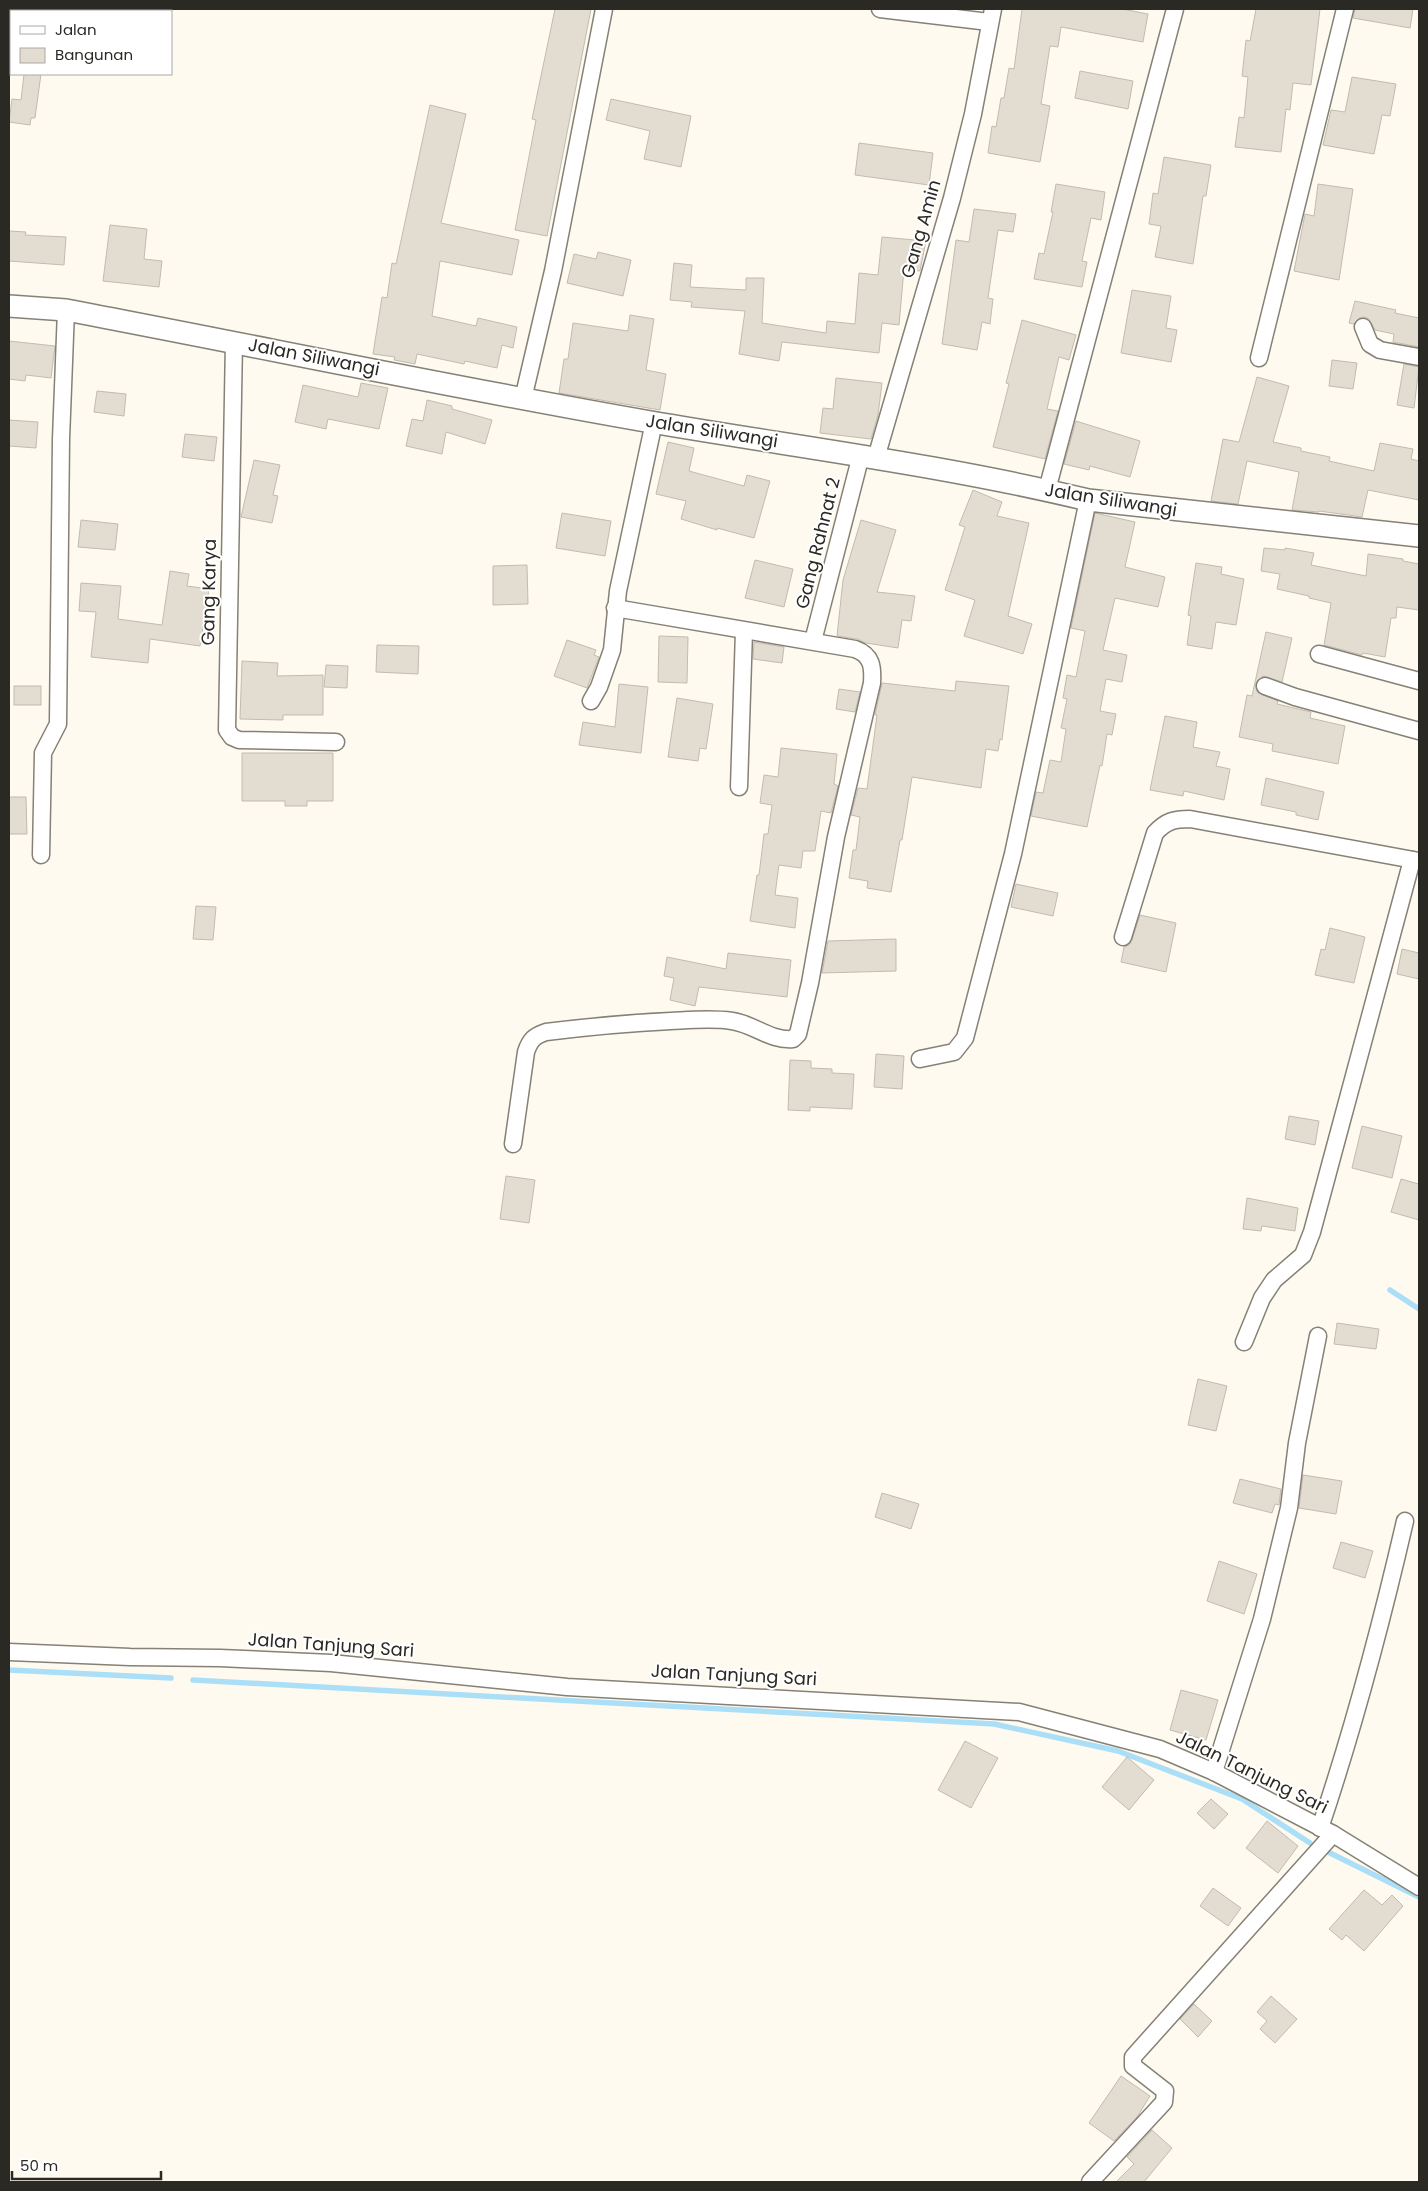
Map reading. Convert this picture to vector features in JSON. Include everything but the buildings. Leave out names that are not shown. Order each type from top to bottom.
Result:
[{"type":"street","points":[[522,399],[554,270],[604,9]]},
{"type":"street","points":[[880,9],[991,15]]},
{"type":"street","points":[[1047,490],[1175,9]]},
{"type":"street","points":[[1259,358],[1345,9]]},
{"type":"street","name":"Gang Amin","points":[[869,457],[952,198],[973,114],[991,15]]},
{"type":"street","name":"Jalan Siliwangi","points":[[9,306],[66,310],[234,341],[522,399],[869,457],[1047,490],[1088,500],[1419,536]]},
{"type":"street","points":[[40,855],[43,752],[58,724],[61,439],[66,310]]},
{"type":"street","points":[[1363,327],[1370,344],[1380,350],[1419,357]]},
{"type":"street","name":"Gang Karya","points":[[234,341],[227,730],[239,740],[336,742]]},
{"type":"street","points":[[591,701],[602,679],[612,650],[615,608],[654,422]]},
{"type":"street","name":"Gang Rahnat 2","points":[[813,642],[869,457]]},
{"type":"street","points":[[920,1059],[954,1052],[964,1038],[1012,854],[1088,500]]},
{"type":"street","points":[[513,1144],[526,1052],[530,1041],[540,1034],[633,1022],[704,1019],[733,1021],[748,1025],[773,1038],[793,1039],[798,1034],[810,983],[836,837],[872,683],[870,660],[865,652],[615,608]]},
{"type":"street","points":[[739,787],[744,631]]},
{"type":"street","points":[[1319,654],[1419,681]]},
{"type":"street","points":[[1265,686],[1295,697],[1419,731]]},
{"type":"street","points":[[1123,937],[1155,833],[1164,823],[1174,819],[1190,819],[1415,860],[1312,1232],[1303,1255],[1274,1280],[1262,1298],[1244,1342]]},
{"type":"street","points":[[1214,1772],[1262,1619],[1289,1508],[1297,1444],[1318,1336]]},
{"type":"street","points":[[1090,2182],[1164,2102],[1165,2091],[1133,2066],[1133,2057],[1327,1831],[1354,1721],[1381,1625],[1405,1521]]},
{"type":"street","name":"Jalan Tanjung Sari","points":[[9,1652],[331,1663],[567,1687],[1019,1712],[1160,1749],[1214,1772],[1327,1831],[1419,1887]]},
{"type":"waterway","points":[[1390,1290],[1419,1309]]},
{"type":"waterway","points":[[9,1670],[171,1678]]},
{"type":"waterway","points":[[193,1680],[994,1724],[1118,1751],[1242,1799],[1310,1843]]},
{"type":"waterway","points":[[1328,1852],[1419,1897]]}]
